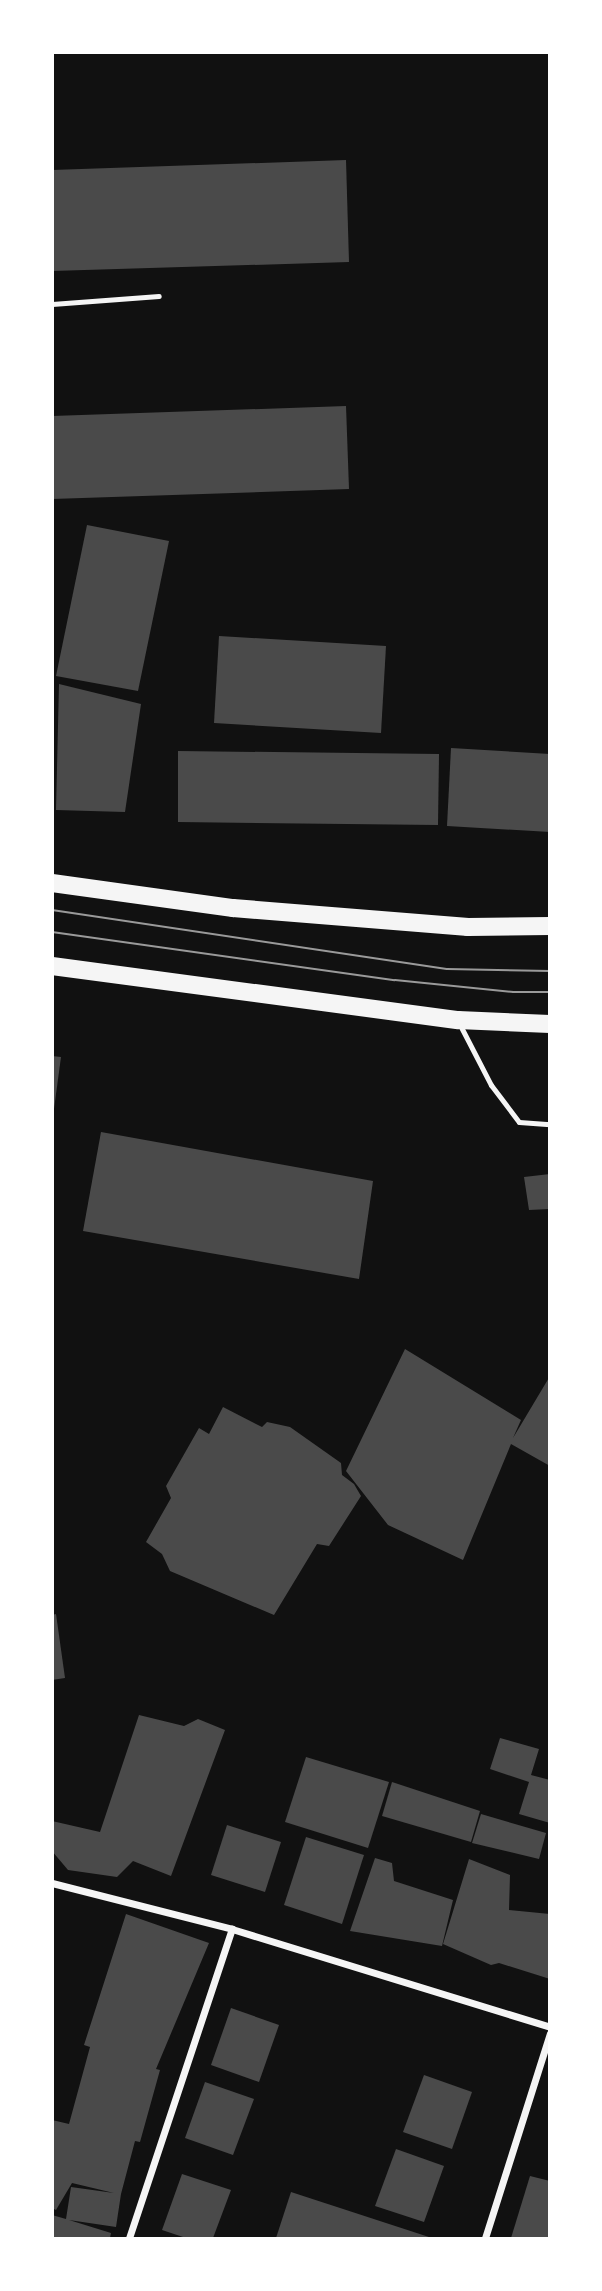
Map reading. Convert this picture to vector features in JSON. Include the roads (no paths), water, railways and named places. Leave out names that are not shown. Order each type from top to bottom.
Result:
[{"type":"main road","points":[[52,883],[247,909],[468,927],[550,926]]},
{"type":"main road","points":[[52,966],[458,1020],[550,1024]]},
{"type":"street","points":[[52,1883],[232,1929],[550,2030],[485,2238]]},
{"type":"street","points":[[129,2238],[232,1929]]},
{"type":"lane","points":[[52,304],[159,296]]},
{"type":"lane","points":[[458,1020],[491,1085],[519,1122],[550,1124]]},
{"type":"tram line","points":[[52,910],[447,969],[550,971]]},
{"type":"tram line","points":[[52,932],[395,980],[513,992],[550,992]]}]
